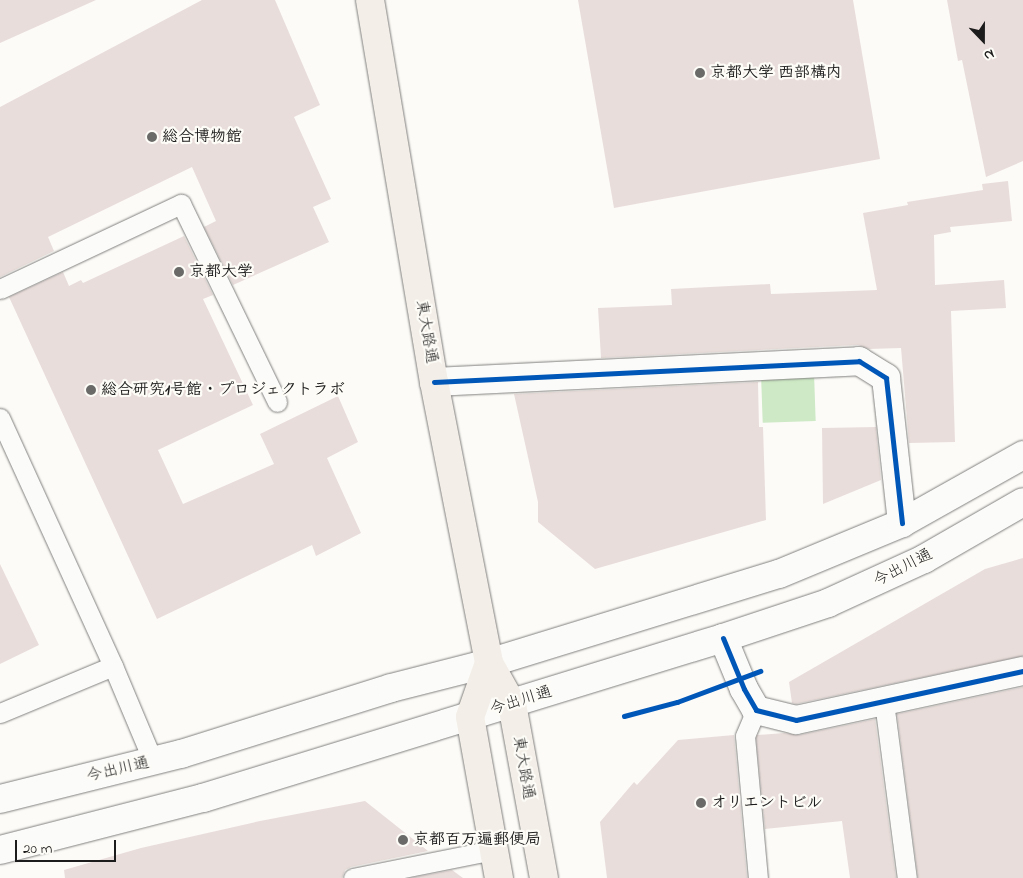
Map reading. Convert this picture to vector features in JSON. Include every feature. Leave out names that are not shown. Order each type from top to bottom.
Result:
[{"type":"main road","name":"東大路通","points":[[370,0],[434,382],[489,663],[512,704],[544,878]]},
{"type":"main road","points":[[434,382],[859,361],[886,378],[902,523]]},
{"type":"main road","name":"今出川通","points":[[0,799],[153,761],[391,688],[489,663],[779,574],[902,523],[1023,455]]},
{"type":"main road","name":"今出川通","points":[[0,850],[202,798],[512,704],[828,603],[924,559],[1023,502]]},
{"type":"main road","points":[[723,638],[744,690],[756,710],[796,720],[1023,671]]},
{"type":"main road","points":[[489,663],[470,717],[499,878]]},
{"type":"lane","points":[[0,289],[181,204],[277,402]]},
{"type":"lane","points":[[0,418],[113,666],[153,761]]},
{"type":"lane","points":[[0,713],[113,666]]},
{"type":"lane","points":[[884,702],[907,878]]},
{"type":"lane","points":[[756,710],[744,736],[758,878]]},
{"type":"lane","points":[[353,878],[493,850]]},
{"type":"green space","points":[[814,373],[816,421],[763,423],[761,375]]},
{"type":"building","points":[[0,0],[96,0],[0,43]]},
{"type":"building","points":[[202,0],[275,0],[320,105],[294,117],[331,199],[313,207],[329,242],[233,285],[204,227],[216,221],[192,167],[48,237],[54,251],[0,277],[0,107]]},
{"type":"building","points":[[578,0],[853,0],[880,159],[614,208]]},
{"type":"building","points":[[947,0],[1023,0],[1023,161],[986,177],[962,60],[958,61]]},
{"type":"building","points":[[1008,181],[1012,221],[950,227],[951,232],[934,235],[935,285],[1004,280],[1006,308],[951,311],[955,442],[909,443],[901,348],[869,349],[858,345],[601,358],[598,308],[672,305],[671,289],[770,284],[771,294],[877,290],[863,213],[908,205],[907,202],[983,190],[982,184]]},
{"type":"building","points":[[184,236],[213,295],[203,299],[253,405],[158,450],[183,504],[274,464],[260,434],[338,396],[358,442],[327,458],[361,533],[316,556],[312,545],[157,619],[9,297],[63,272],[69,286],[81,280],[83,283]]},
{"type":"building","points":[[758,382],[759,427],[763,427],[766,520],[595,569],[538,522],[538,502],[514,394]]},
{"type":"building","points":[[876,427],[881,480],[823,504],[822,428]]},
{"type":"building","points":[[1023,558],[1023,656],[796,704],[792,703],[789,682],[985,569]]},
{"type":"building","points":[[0,564],[39,645],[0,664]]},
{"type":"building","points":[[1023,687],[1023,878],[918,878],[897,714]]},
{"type":"building","points":[[875,719],[896,878],[850,878],[842,821],[765,829],[756,738],[757,735],[784,733],[799,735]]},
{"type":"building","points":[[734,735],[747,878],[607,878],[600,822],[634,782],[637,785],[678,740]]},
{"type":"building","points":[[365,801],[428,851],[351,867],[345,870],[342,878],[65,878],[64,870],[141,848],[260,821]]},
{"type":"building","points":[[452,870],[463,878],[410,878]]},
{"type":"cycle path","points":[[434,382],[859,361],[886,378],[902,523]]},
{"type":"cycle path","points":[[723,638],[744,689],[756,710],[796,720],[1023,671]]},
{"type":"cycle path","points":[[624,716],[677,702],[760,671]]},
{"type":"place","name":"京都大学 西部構内","points":[[700,73]]},
{"type":"place","name":"総合博物館","points":[[152,137]]},
{"type":"place","name":"京都大学","points":[[179,272]]},
{"type":"place","name":"総合研究1号館・プロジェクトラボ","points":[[91,390]]},
{"type":"place","name":"オリエントビル","points":[[701,803]]},
{"type":"place","name":"京都百万遍郵便局","points":[[403,840]]}]
